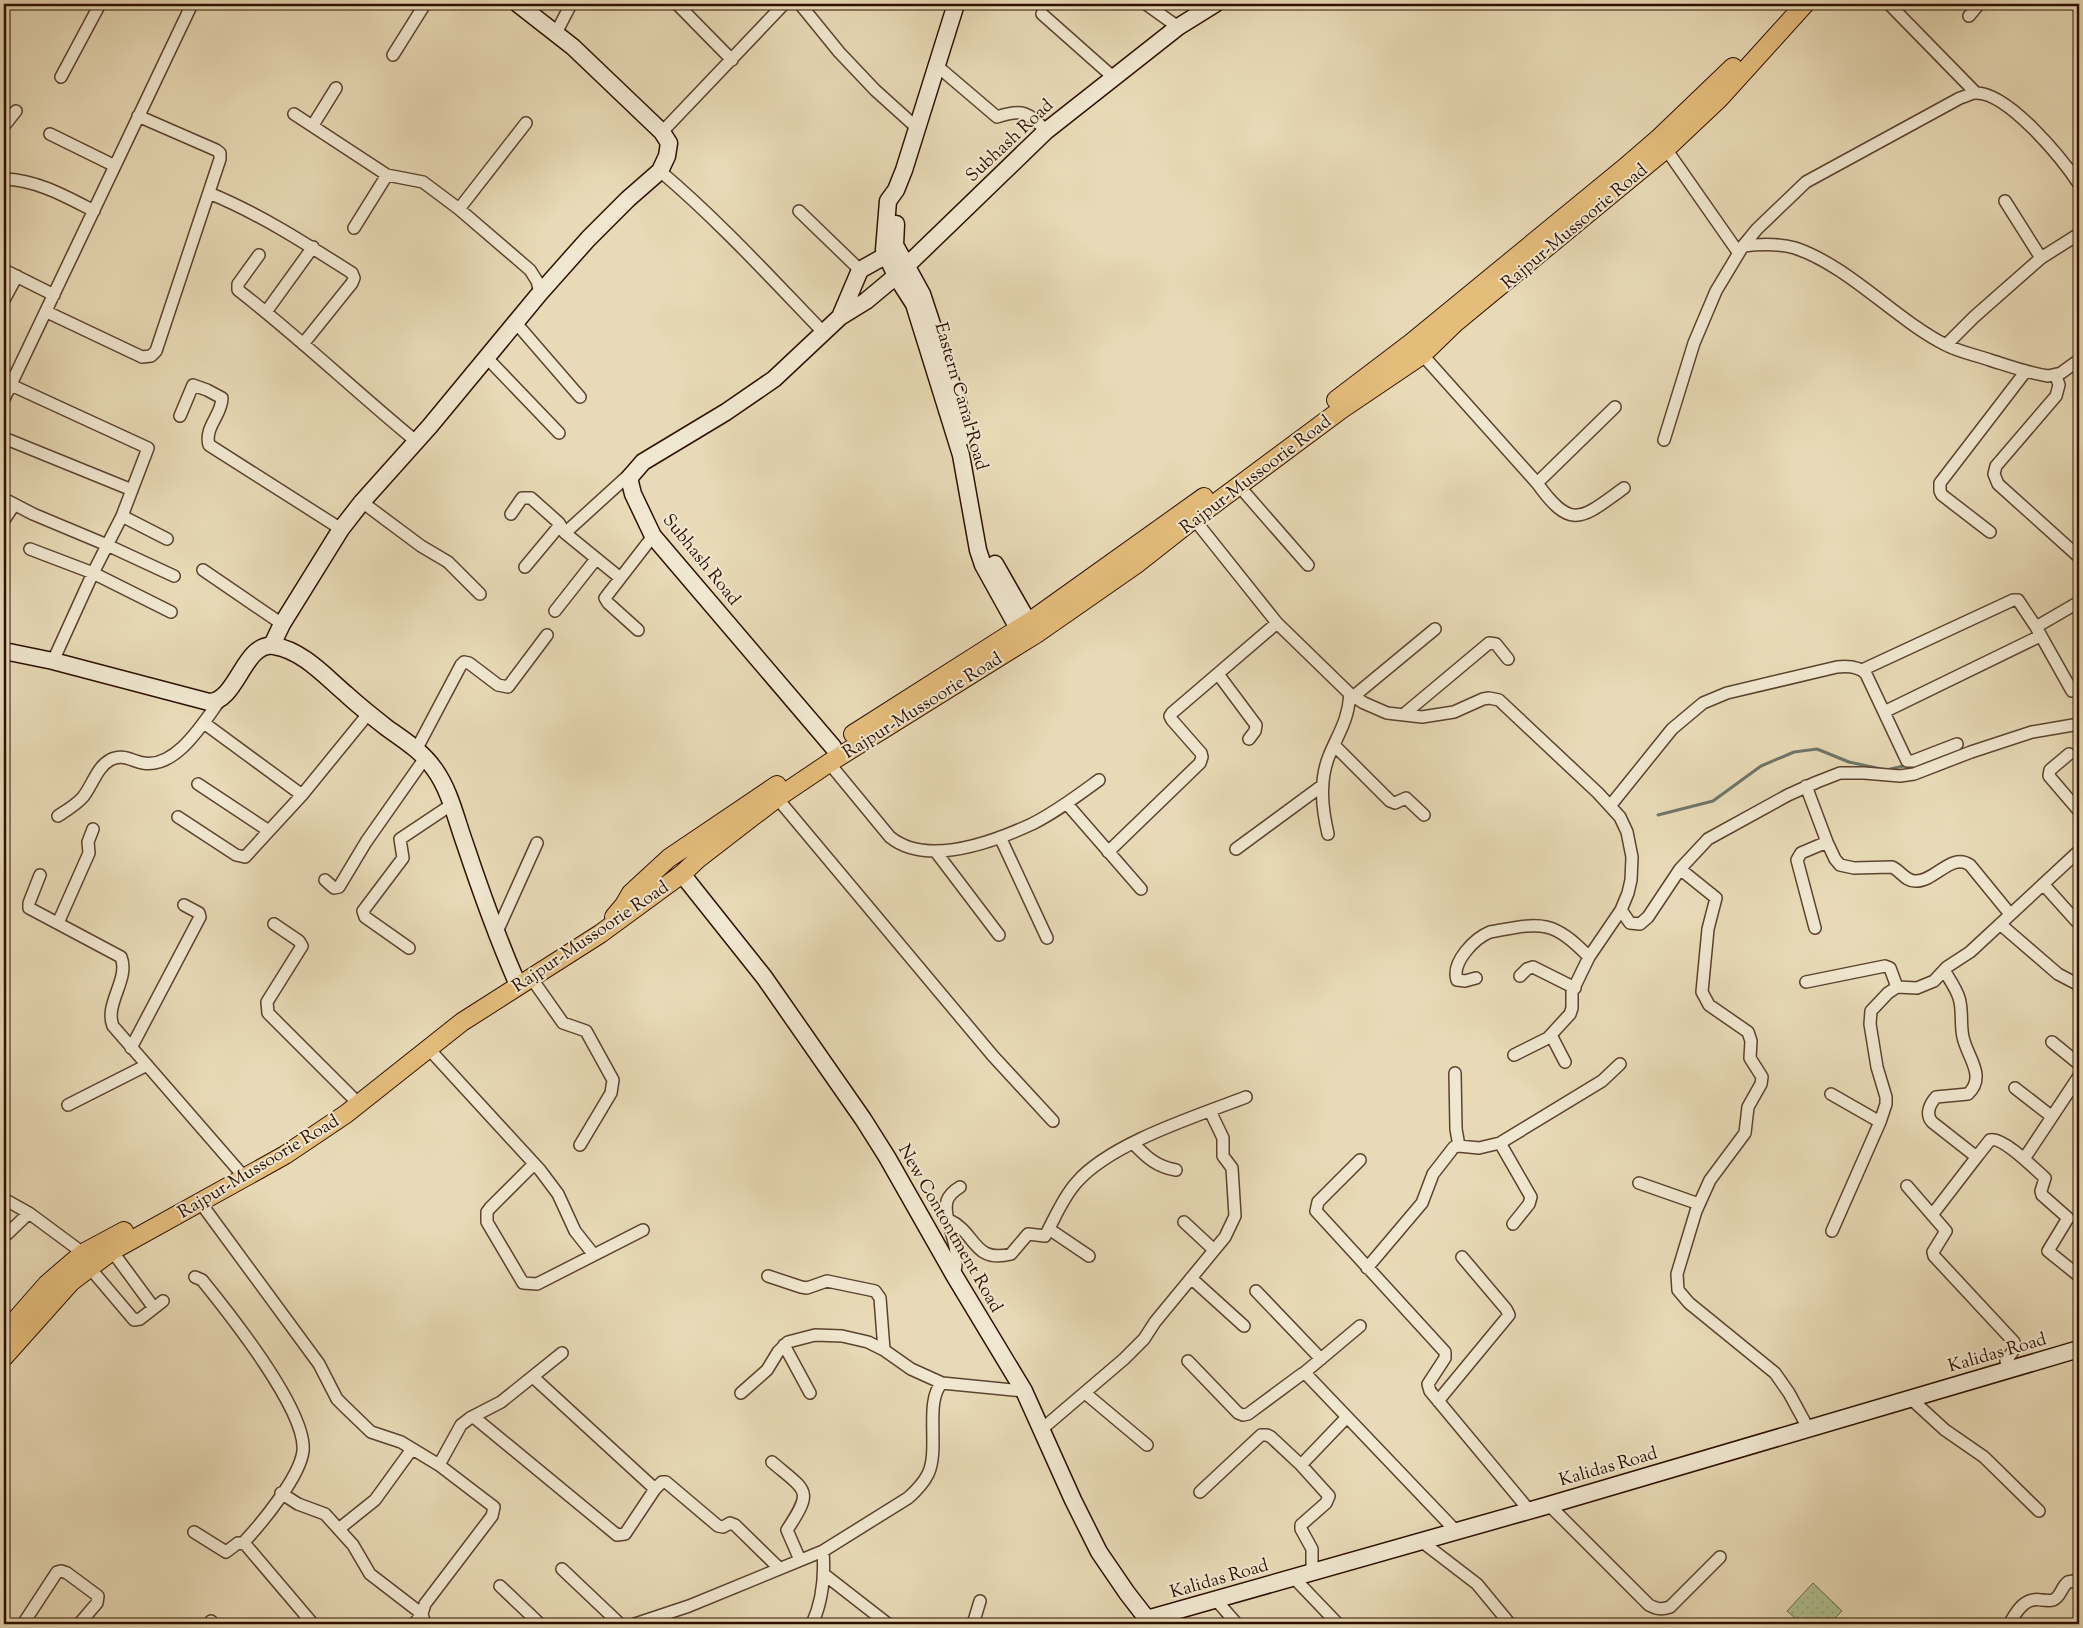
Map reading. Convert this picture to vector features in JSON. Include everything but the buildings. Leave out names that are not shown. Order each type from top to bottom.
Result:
[{"type":"main road","name":"Rajpur-Mussoorie Road","points":[[4,1357],[71,1282],[86,1260],[112,1251],[285,1155],[346,1114],[462,1022],[618,914],[631,893],[669,860],[831,755],[1138,563],[1342,409],[1417,349],[1660,138],[1746,54],[1790,4]]},
{"type":"main road","name":"Rajpur-Mussoorie Road","points":[[1027,632],[1212,490],[1455,323],[1666,149],[1725,92],[1805,4]]},
{"type":"main road","name":"Rajpur-Mussoorie Road","points":[[4,1333],[47,1284],[295,1137],[352,1097],[452,1019],[600,934],[681,874],[831,755]]},
{"type":"main road","points":[[669,860],[681,856],[686,861],[681,874]]},
{"type":"street","points":[[61,77],[100,4]]},
{"type":"street","points":[[4,399],[192,4]]},
{"type":"street","points":[[393,55],[425,4]]},
{"type":"street","points":[[272,645],[282,624],[341,530],[362,502],[417,442],[540,293],[588,239],[628,199],[660,171],[667,156],[669,143],[662,132],[556,33],[518,4]]},
{"type":"street","points":[[556,33],[571,4]]},
{"type":"street","points":[[677,4],[732,60]]},
{"type":"street","points":[[662,132],[784,4]]},
{"type":"street","points":[[800,4],[875,90],[916,128]]},
{"type":"street","points":[[897,263],[884,250],[888,201],[896,190],[956,4]]},
{"type":"street","points":[[1146,4],[1178,27]]},
{"type":"street","name":"Subhash Road","points":[[831,755],[653,536],[630,487],[630,477],[637,467],[753,395],[774,379],[840,317],[866,300],[897,263],[1046,131],[1178,27],[1215,4]]},
{"type":"street","points":[[1889,4],[1976,93],[1996,99],[2014,110],[2068,168],[2079,184]]},
{"type":"street","points":[[1969,16],[1979,4]]},
{"type":"street","points":[[1042,14],[1113,77]]},
{"type":"street","points":[[936,65],[997,117],[1010,112],[1030,115],[1046,131]]},
{"type":"street","points":[[313,125],[336,88]]},
{"type":"street","points":[[1664,440],[1694,343],[1716,291],[1740,249],[1757,229],[1806,182],[1960,98],[1976,93]]},
{"type":"street","points":[[4,126],[16,111]]},
{"type":"street","points":[[294,114],[387,174],[423,182],[459,209],[530,270],[537,281],[540,293]]},
{"type":"street","points":[[47,312],[142,357],[151,356],[156,351],[220,160],[220,153],[138,116]]},
{"type":"street","points":[[459,209],[526,123]]},
{"type":"street","points":[[50,134],[115,166]]},
{"type":"street","points":[[1666,149],[1740,249]]},
{"type":"street","points":[[660,171],[719,224],[824,333]]},
{"type":"street","points":[[354,228],[387,174]]},
{"type":"street","points":[[4,179],[30,182],[50,189],[94,211]]},
{"type":"street","points":[[209,192],[243,207],[284,229],[352,273],[354,278],[352,283],[303,344]]},
{"type":"street","points":[[2004,201],[2041,258]]},
{"type":"street","points":[[799,211],[860,270]]},
{"type":"street","points":[[1946,345],[1974,317],[2041,258],[2079,234]]},
{"type":"street","points":[[1740,249],[1772,244],[1796,249],[1818,259],[1848,277],[1946,345],[1960,352],[2026,371],[2056,376],[2079,360]]},
{"type":"street","points":[[266,312],[313,248]]},
{"type":"street","points":[[259,255],[237,287],[238,290],[417,442]]},
{"type":"street","name":"Subhash Road","points":[[840,317],[860,270],[897,263]]},
{"type":"street","name":"Eastern Canal Road","points":[[897,263],[914,304],[962,455],[978,550],[983,565],[1027,632]]},
{"type":"street","points":[[4,270],[54,295]]},
{"type":"street","points":[[4,300],[17,276]]},
{"type":"street","points":[[516,323],[580,397]]},
{"type":"street","points":[[1417,349],[1537,483],[1550,502],[1562,512],[1579,515],[1590,512],[1624,488]]},
{"type":"street","points":[[487,358],[559,433]]},
{"type":"street","points":[[1990,532],[1942,495],[1939,488],[1940,483],[2026,371]]},
{"type":"street","points":[[2056,376],[2059,385],[2056,396],[1996,466],[1994,474],[1998,484],[2079,557]]},
{"type":"street","points":[[11,385],[148,448],[122,516],[93,573],[53,661]]},
{"type":"street","points":[[180,416],[193,385],[222,398],[207,438],[209,445],[341,530]]},
{"type":"street","points":[[1537,483],[1615,407]]},
{"type":"street","points":[[4,438],[132,490]]},
{"type":"street","points":[[525,567],[563,529],[637,467]]},
{"type":"street","points":[[1239,486],[1308,565]]},
{"type":"street","points":[[510,514],[522,498],[531,498],[619,578]]},
{"type":"street","points":[[4,520],[9,502],[174,576]]},
{"type":"street","points":[[362,502],[421,546],[448,562],[480,594]]},
{"type":"street","points":[[122,516],[167,539]]},
{"type":"street","points":[[1194,519],[1277,623],[1352,695],[1374,708],[1403,715],[1422,717],[1440,716],[1454,712],[1482,699],[1499,700],[1620,817],[1627,832],[1631,851],[1631,880],[1621,910],[1589,957],[1572,995],[1570,1014],[1551,1036],[1514,1055]]},
{"type":"street","points":[[638,630],[606,601],[607,594],[653,536]]},
{"type":"street","points":[[30,549],[93,573],[171,612]]},
{"type":"street","points":[[555,611],[596,558]]},
{"type":"street","points":[[203,570],[282,624]]},
{"type":"street","points":[[1862,670],[2015,599],[2020,601],[2072,691]]},
{"type":"street","points":[[1884,712],[2038,632],[2079,602]]},
{"type":"street","points":[[1108,852],[1200,763],[1201,753],[1170,716],[1277,623]]},
{"type":"street","points":[[1328,834],[1323,813],[1323,785],[1326,767],[1347,719],[1352,695],[1435,629]]},
{"type":"street","points":[[324,880],[334,888],[339,887],[421,754],[461,665],[464,662],[470,663],[498,685],[508,687],[547,635]]},
{"type":"street","points":[[1403,715],[1489,643],[1496,644],[1508,659]]},
{"type":"street","points":[[58,816],[76,805],[108,760],[121,757],[142,763],[162,763],[179,750],[204,723],[257,652],[272,645],[285,648],[308,663],[368,714],[421,754],[435,770],[451,805],[496,934],[524,978],[564,1024],[586,1031],[614,1080],[611,1093],[580,1145]]},
{"type":"street","points":[[4,650],[209,702],[220,700]]},
{"type":"street","points":[[1610,806],[1672,729],[1703,703],[1726,693],[1837,667],[1852,667],[1862,670],[1868,678],[1907,761],[1913,761],[1956,744]]},
{"type":"street","points":[[1218,674],[1256,725],[1255,731],[1248,740]]},
{"type":"street","points":[[178,816],[240,857],[248,855],[302,795],[368,714]]},
{"type":"street","points":[[204,723],[302,795]]},
{"type":"street","points":[[1621,910],[1630,924],[1640,924],[1680,869],[1699,848],[1723,830],[1806,786],[1840,773],[1864,772],[1900,776],[1914,774],[1970,752],[2032,732],[2079,724]]},
{"type":"street","points":[[1334,745],[1390,801],[1395,803],[1406,798],[1424,815]]},
{"type":"street","points":[[2069,754],[2050,770],[2049,776],[2079,811]]},
{"type":"street","points":[[831,755],[890,837],[898,844],[909,848],[936,852],[968,847],[1032,824],[1067,804],[1099,780]]},
{"type":"street","points":[[198,784],[269,832]]},
{"type":"street","points":[[1236,849],[1323,785]]},
{"type":"street","points":[[1806,786],[1827,842],[1840,865],[1854,868],[1869,866],[1892,867],[1908,880],[1915,881],[1930,878],[1958,861],[1965,862],[1970,865],[2010,914]]},
{"type":"street","points":[[777,798],[993,1056],[1053,1121]]},
{"type":"street","points":[[1067,804],[1141,889]]},
{"type":"street","points":[[409,948],[365,917],[363,911],[403,858],[400,840],[451,805]]},
{"type":"street","points":[[58,923],[89,853],[88,842],[93,829]]},
{"type":"street","points":[[1000,837],[1047,938]]},
{"type":"street","points":[[1815,928],[1797,860],[1801,853],[1827,842]]},
{"type":"street","points":[[496,934],[537,843]]},
{"type":"street","points":[[1832,1232],[1886,1104],[1886,1097],[1877,1067],[1870,1017],[1874,1006],[1888,992],[1897,987],[1924,987],[1934,981],[1944,970],[1970,952],[2079,851]]},
{"type":"street","points":[[936,852],[999,935]]},
{"type":"street","points":[[694,890],[694,873],[699,858]]},
{"type":"street","points":[[1680,869],[1716,898],[1708,929],[1703,966],[1702,984],[1704,998],[1709,1005],[1748,1032],[1752,1041],[1750,1058],[1762,1078],[1761,1084],[1748,1107],[1745,1133],[1710,1180],[1698,1204],[1677,1274],[1678,1290],[1689,1303],[1775,1373],[1789,1393],[1808,1428]]},
{"type":"street","name":"New Contontment Road","points":[[681,874],[764,977],[863,1119],[910,1194],[954,1275],[1024,1391],[1081,1517],[1100,1552],[1137,1608],[1149,1621]]},
{"type":"street","points":[[40,875],[29,903],[29,908],[121,957],[122,970],[111,1022],[117,1033],[238,1171]]},
{"type":"street","points":[[2042,884],[2079,924]]},
{"type":"street","points":[[131,1048],[200,917],[199,913],[184,905]]},
{"type":"street","points":[[274,924],[299,941],[302,946],[267,1002],[268,1013],[352,1097]]},
{"type":"street","points":[[2000,924],[2058,974],[2079,985]]},
{"type":"street","points":[[1476,978],[1457,980],[1456,972],[1472,945],[1483,935],[1490,932],[1533,925],[1553,928],[1578,945],[1589,957]]},
{"type":"street","points":[[1806,982],[1885,966],[1890,968],[1897,987]]},
{"type":"street","points":[[1520,976],[1530,967],[1536,967],[1575,988]]},
{"type":"street","points":[[1944,970],[1959,996],[1963,1037],[1975,1063],[1976,1079],[1972,1090],[1968,1094],[1936,1097],[1928,1111],[1928,1117],[1974,1155],[1979,1154]]},
{"type":"street","points":[[1551,1036],[1565,1062]]},
{"type":"street","points":[[2052,1042],[2079,1064]]},
{"type":"street","points":[[428,1048],[534,1164],[558,1194],[575,1231],[594,1255]]},
{"type":"street","points":[[1367,1268],[1422,1203],[1433,1174],[1449,1153],[1459,1146],[1479,1148],[1500,1143],[1602,1081],[1620,1064]]},
{"type":"street","points":[[68,1105],[147,1066]]},
{"type":"street","points":[[1455,1073],[1456,1129],[1459,1146]]},
{"type":"street","points":[[2024,1159],[2079,1076]]},
{"type":"street","points":[[2015,1088],[2051,1116]]},
{"type":"street","points":[[1831,1094],[1880,1122]]},
{"type":"street","points":[[1045,1232],[1063,1201],[1081,1178],[1102,1161],[1158,1131],[1246,1097]]},
{"type":"street","points":[[1042,1429],[1144,1339],[1155,1322],[1225,1237],[1235,1216],[1232,1168],[1223,1156],[1222,1138],[1210,1111]]},
{"type":"street","points":[[1932,1215],[1979,1154],[1993,1139],[1997,1140],[2024,1159],[2046,1179],[2041,1192],[2042,1195],[2068,1216],[2068,1221],[2048,1251],[2079,1276]]},
{"type":"street","points":[[1133,1143],[1143,1154],[1157,1164],[1176,1170]]},
{"type":"street","points":[[1500,1143],[1531,1197],[1529,1204],[1513,1224]]},
{"type":"street","points":[[1360,1160],[1318,1202],[1316,1209],[1318,1215],[1445,1352],[1445,1358],[1428,1384],[1430,1391],[1530,1510]]},
{"type":"street","points":[[534,1164],[490,1208],[486,1217],[520,1281],[536,1284],[643,1230]]},
{"type":"street","points":[[1640,1183],[1698,1204]]},
{"type":"street","points":[[1906,1186],[1946,1231],[1933,1252],[1934,1256],[2014,1342],[2015,1348],[2006,1361],[2009,1370]]},
{"type":"street","points":[[954,1275],[957,1253],[949,1220],[947,1201],[960,1187]]},
{"type":"street","points":[[4,1199],[28,1213],[86,1260],[134,1320],[140,1319],[159,1304],[112,1251]]},
{"type":"street","points":[[200,1202],[319,1364],[337,1399],[372,1432],[412,1449],[439,1465],[492,1504],[494,1509],[492,1516],[425,1604],[423,1619]]},
{"type":"street","points":[[4,1237],[28,1213]]},
{"type":"street","points":[[949,1220],[963,1228],[976,1247],[990,1255],[1011,1254],[1017,1249],[1025,1236],[1045,1232],[1089,1256]]},
{"type":"street","points":[[1184,1222],[1214,1250]]},
{"type":"street","points":[[1438,1401],[1509,1315],[1462,1257]]},
{"type":"street","points":[[768,1276],[807,1288],[826,1282],[875,1291],[880,1298],[884,1350]]},
{"type":"street","points":[[194,1532],[226,1552],[238,1543],[243,1543],[267,1517],[300,1462],[303,1439],[299,1425],[283,1394],[244,1332],[202,1280],[195,1277]]},
{"type":"street","points":[[1191,1278],[1244,1326]]},
{"type":"street","points":[[1256,1291],[1321,1359]]},
{"type":"street","points":[[1188,1361],[1238,1413],[1248,1414],[1304,1373],[1360,1326]]},
{"type":"street","points":[[741,1393],[767,1370],[784,1345],[797,1338],[824,1334],[858,1339],[884,1350],[911,1368],[942,1383],[1024,1391]]},
{"type":"street","points":[[784,1345],[810,1393]]},
{"type":"street","name":"Kalidas Road","points":[[1149,1621],[1293,1577],[1530,1510],[2079,1349]]},
{"type":"street","points":[[439,1465],[461,1424],[501,1402],[562,1353]]},
{"type":"street","points":[[1304,1373],[1455,1530]]},
{"type":"street","points":[[533,1377],[655,1489]]},
{"type":"street","points":[[635,1624],[688,1606],[823,1551],[908,1498],[929,1473],[935,1401],[938,1386],[942,1383]]},
{"type":"street","points":[[1084,1393],[1147,1445]]},
{"type":"street","points":[[1910,1398],[1945,1430],[1984,1457],[2039,1511]]},
{"type":"street","points":[[1301,1465],[1347,1416]]},
{"type":"street","points":[[470,1418],[482,1422],[617,1535],[625,1534],[655,1489],[662,1482],[669,1484],[718,1526],[723,1527],[733,1523],[779,1568]]},
{"type":"street","points":[[1200,1492],[1264,1434],[1271,1437],[1301,1465],[1329,1496],[1326,1503],[1300,1525],[1312,1549],[1312,1572]]},
{"type":"street","points":[[340,1528],[375,1500],[412,1449]]},
{"type":"street","points":[[772,1462],[799,1486],[805,1497],[801,1509],[787,1530],[800,1560]]},
{"type":"street","points":[[281,1493],[298,1504],[320,1511],[340,1528],[353,1545],[370,1574],[423,1619]]},
{"type":"street","points":[[1548,1504],[1649,1605],[1655,1608],[1663,1609],[1670,1606],[1720,1557]]},
{"type":"street","points":[[1421,1541],[1477,1584],[1504,1622]]},
{"type":"street","points":[[243,1543],[313,1624]]},
{"type":"street","points":[[812,1624],[820,1603],[825,1575],[823,1551]]},
{"type":"street","points":[[562,1569],[620,1624]]},
{"type":"street","points":[[23,1624],[57,1572],[62,1571],[98,1596],[97,1603],[79,1624]]},
{"type":"street","points":[[825,1575],[888,1624]]},
{"type":"street","points":[[1293,1577],[1338,1624]]},
{"type":"street","points":[[2011,1621],[2019,1608],[2028,1601],[2039,1599],[2052,1601],[2057,1598],[2068,1582],[2079,1580]]},
{"type":"street","points":[[500,1586],[540,1624]]},
{"type":"street","points":[[1216,1600],[1237,1624]]},
{"type":"street","points":[[973,1624],[980,1601]]},
{"type":"street","points":[[414,1624],[423,1619]]},
{"type":"green space","points":[[1813,1583],[1842,1611],[1829,1624],[1802,1624],[1787,1611]]},
{"type":"waterway","points":[[1658,815],[1713,801],[1761,766],[1794,752],[1817,749],[1849,762],[1886,770],[1908,765]]},
{"type":"waterway","points":[[1931,760],[1944,756]]}]
